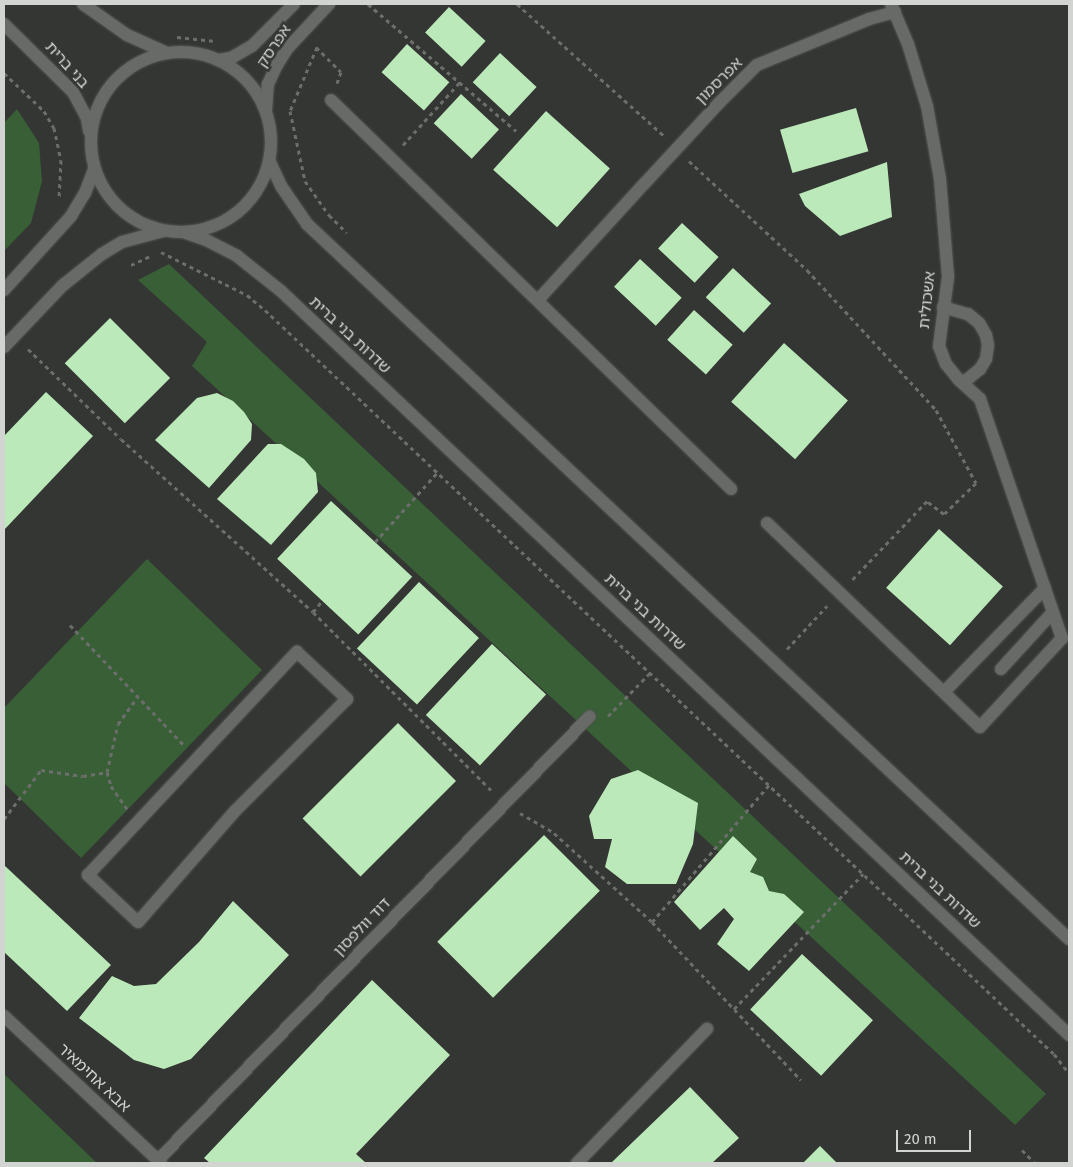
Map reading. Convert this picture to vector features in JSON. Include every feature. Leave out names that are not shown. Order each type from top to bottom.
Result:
[{"type":"main road","points":[[83,4],[127,35],[167,52],[202,54],[218,60],[248,82],[259,98],[266,115],[271,137],[269,160],[261,182],[248,202],[230,218],[209,228],[186,232],[163,231],[140,223],[120,210],[104,191],[94,168],[90,137],[97,107],[114,81],[138,62],[167,52]]},
{"type":"main road","name":"אפרסק","points":[[218,60],[231,58],[252,46],[294,4]]},
{"type":"main road","name":"אפרסק","points":[[266,115],[268,84],[277,65],[288,49],[329,4]]},
{"type":"main road","name":"אפרסמון","points":[[538,300],[718,104],[758,65],[893,8]]},
{"type":"main road","name":"אשכולית","points":[[893,8],[908,44],[927,106],[940,178],[948,276],[939,346],[946,364],[980,399],[1062,638],[980,727],[944,692]]},
{"type":"main road","name":"בני ברית","points":[[4,24],[73,92],[87,118],[90,137]]},
{"type":"main road","points":[[331,100],[731,489]]},
{"type":"main road","points":[[269,160],[281,186],[307,224],[1069,939]]},
{"type":"main road","points":[[4,290],[71,216],[84,194],[94,168]]},
{"type":"main road","points":[[4,347],[62,286],[102,254],[122,242],[163,231]]},
{"type":"main road","name":"שדרות בני ברית","points":[[186,232],[237,256],[281,292],[1069,1035]]},
{"type":"main road","points":[[943,308],[968,314],[979,323],[986,335],[988,345],[986,359],[980,369],[963,383]]},
{"type":"main road","points":[[767,523],[944,692],[1045,588]]},
{"type":"main road","points":[[1001,669],[1053,612]]},
{"type":"main road","points":[[296,652],[347,699],[235,811],[138,922],[88,875],[136,822],[296,652]]},
{"type":"main road","name":"דוד וולפסון","points":[[160,1162],[504,803],[590,716]]},
{"type":"main road","name":"אבא אחימאיר","points":[[4,1016],[160,1162]]},
{"type":"main road","points":[[577,1163],[707,1029]]},
{"type":"path","points":[[368,4],[516,131]]},
{"type":"path","points":[[517,4],[807,270],[936,410],[976,483],[944,514],[927,501],[786,650]]},
{"type":"path","points":[[173,38],[191,37],[220,42]]},
{"type":"path","points":[[320,40],[290,112],[305,181],[329,215],[354,239]]},
{"type":"path","points":[[316,48],[341,72],[331,100]]},
{"type":"path","points":[[4,73],[44,110],[54,128],[60,160],[59,198]]},
{"type":"path","points":[[391,158],[460,82]]},
{"type":"path","points":[[131,265],[160,252],[247,295],[266,310],[1054,1054],[1069,1073]]},
{"type":"path","points":[[28,349],[121,439],[313,612],[475,775]]},
{"type":"path","points":[[375,542],[437,473]]},
{"type":"path","points":[[313,612],[322,601]]},
{"type":"path","points":[[70,625],[197,758]]},
{"type":"path","points":[[779,643],[794,656]]},
{"type":"path","points":[[590,716],[599,725],[650,673]]},
{"type":"path","points":[[136,822],[111,786],[107,772],[118,724],[138,696]]},
{"type":"path","points":[[4,819],[41,770],[83,776],[107,772]]},
{"type":"path","points":[[652,922],[769,785]]},
{"type":"path","points":[[504,803],[554,833],[652,922],[802,1080]]},
{"type":"path","points":[[734,1009],[862,874]]},
{"type":"path","points":[[1022,1150],[1035,1163]]},
{"type":"green space","points":[[17,109],[39,143],[42,181],[31,223],[4,251],[4,123]]},
{"type":"green space","points":[[169,264],[1046,1094],[1015,1125],[192,366],[207,342],[138,280]]},
{"type":"green space","points":[[147,559],[262,670],[81,858],[4,783],[4,708]]},
{"type":"green space","points":[[4,1074],[97,1163],[4,1163]]},
{"type":"building","points":[[449,7],[486,41],[462,67],[425,33]]},
{"type":"building","points":[[407,44],[449,82],[424,110],[382,72]]},
{"type":"building","points":[[500,53],[537,87],[509,116],[473,82]]},
{"type":"building","points":[[461,94],[499,129],[472,159],[434,123]]},
{"type":"building","points":[[856,108],[868,151],[792,173],[780,130]]},
{"type":"building","points":[[546,111],[610,169],[557,227],[493,170]]},
{"type":"building","points":[[887,162],[892,217],[840,236],[805,206],[799,194]]},
{"type":"building","points":[[682,223],[719,257],[695,283],[658,249]]},
{"type":"building","points":[[640,259],[682,298],[656,326],[614,287]]},
{"type":"building","points":[[733,268],[771,303],[744,333],[706,297]]},
{"type":"building","points":[[694,310],[733,345],[706,375],[667,340]]},
{"type":"building","points":[[110,318],[170,378],[125,423],[65,363]]},
{"type":"building","points":[[784,343],[848,401],[795,459],[731,402]]},
{"type":"building","points":[[46,392],[93,436],[4,530],[4,436]]},
{"type":"building","points":[[217,393],[233,401],[244,412],[252,424],[251,440],[209,488],[155,440],[197,398]]},
{"type":"building","points":[[268,444],[281,444],[304,459],[316,473],[318,492],[271,545],[217,499]]},
{"type":"building","points":[[331,501],[412,577],[358,634],[277,559]]},
{"type":"building","points":[[939,529],[1003,587],[950,645],[886,588]]},
{"type":"building","points":[[419,582],[479,638],[417,704],[357,649]]},
{"type":"building","points":[[492,644],[546,694],[480,765],[426,715]]},
{"type":"building","points":[[398,723],[456,781],[361,876],[303,818]]},
{"type":"building","points":[[638,770],[698,803],[693,844],[676,884],[627,884],[605,867],[612,839],[594,839],[589,816],[611,779]]},
{"type":"building","points":[[544,835],[600,891],[493,998],[437,942]]},
{"type":"building","points":[[733,836],[757,859],[750,872],[763,877],[769,891],[784,894],[804,912],[749,971],[717,944],[734,919],[724,908],[700,930],[674,902]]},
{"type":"building","points":[[5,866],[111,965],[67,1011],[4,952]]},
{"type":"building","points":[[233,901],[289,955],[191,1059],[164,1069],[134,1060],[79,1018],[112,976],[134,986],[156,984],[199,942]]},
{"type":"building","points":[[802,954],[873,1020],[821,1076],[750,1010]]},
{"type":"building","points":[[372,980],[450,1055],[356,1154],[366,1163],[210,1163],[204,1158]]},
{"type":"building","points":[[690,1087],[739,1138],[712,1163],[611,1163]]},
{"type":"building","points":[[820,1146],[837,1163],[803,1163]]}]
